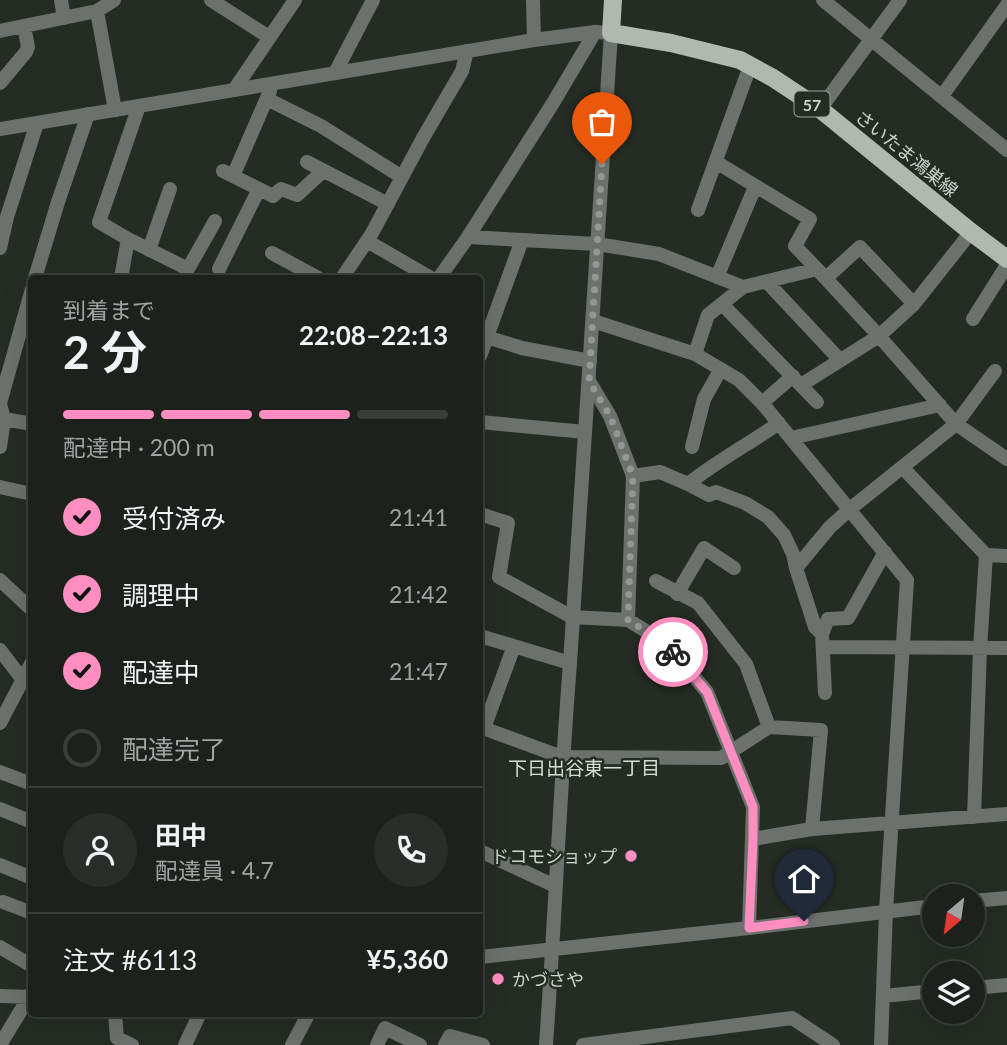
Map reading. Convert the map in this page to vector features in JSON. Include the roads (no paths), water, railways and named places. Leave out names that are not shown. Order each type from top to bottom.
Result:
[{"type":"main road","points":[[603,32],[613,0]]},
{"type":"main road","name":"さいたま鴻巣線","points":[[603,32],[671,43],[740,60],[773,78],[820,109],[1007,258]]},
{"type":"street","points":[[61,0],[64,18]]},
{"type":"street","points":[[0,31],[97,11],[114,0]]},
{"type":"street","points":[[211,0],[227,4],[269,37]]},
{"type":"street","points":[[234,90],[295,0]]},
{"type":"street","points":[[335,73],[373,0]]},
{"type":"street","points":[[533,0],[534,40]]},
{"type":"street","points":[[823,0],[1007,150]]},
{"type":"street","points":[[820,109],[900,0]]},
{"type":"street","points":[[942,96],[1007,5]]},
{"type":"street","points":[[97,11],[115,110]]},
{"type":"street","points":[[0,83],[26,52],[28,47],[24,26]]},
{"type":"street","points":[[0,129],[534,40],[603,32]]},
{"type":"street","points":[[441,275],[553,103],[603,32]]},
{"type":"street","points":[[546,1045],[562,757],[593,321],[603,32]]},
{"type":"street","points":[[344,275],[367,242],[462,71],[467,51]]},
{"type":"street","points":[[698,210],[750,66]]},
{"type":"street","points":[[273,83],[228,173],[273,196],[281,189],[297,195],[323,171]]},
{"type":"street","points":[[267,99],[321,126],[402,177]]},
{"type":"street","points":[[139,106],[99,222],[188,269],[215,222]]},
{"type":"street","points":[[37,275],[58,202],[88,114]]},
{"type":"street","points":[[0,248],[37,123]]},
{"type":"street","points":[[307,162],[388,204]]},
{"type":"street","points":[[716,162],[810,219],[795,246],[880,336],[956,424],[1007,460]]},
{"type":"street","points":[[717,277],[755,187]]},
{"type":"street","points":[[149,250],[170,189]]},
{"type":"street","points":[[219,269],[259,189]]},
{"type":"street","points":[[762,403],[880,336],[914,304],[971,232]]},
{"type":"street","points":[[468,237],[597,244],[659,254],[743,287]]},
{"type":"street","points":[[122,275],[128,239]]},
{"type":"street","points":[[522,240],[483,337],[522,348],[590,361]]},
{"type":"street","points":[[367,242],[426,275]]},
{"type":"street","points":[[695,354],[708,315],[743,287],[822,273],[859,247],[914,304]]},
{"type":"street","points":[[272,253],[312,275]]},
{"type":"street","points":[[973,319],[1007,265]]},
{"type":"street","points":[[768,282],[840,360]]},
{"type":"street","points":[[722,304],[817,402]]},
{"type":"street","points":[[593,321],[695,354],[739,380],[779,423],[907,580],[886,911],[881,1045]]},
{"type":"street","points":[[0,447],[4,419],[0,403],[27,322]]},
{"type":"street","points":[[692,447],[704,399],[721,369]]},
{"type":"street","points":[[796,568],[830,527],[850,509],[956,424],[995,371]]},
{"type":"street","points":[[589,381],[610,416],[633,476],[628,620]]},
{"type":"street","points":[[791,438],[940,405]]},
{"type":"street","points":[[4,419],[28,423]]},
{"type":"street","points":[[483,422],[585,432]]},
{"type":"street","points":[[688,484],[779,423]]},
{"type":"street","points":[[902,467],[986,555],[1007,556]]},
{"type":"street","points":[[633,476],[660,472],[709,495],[716,492],[745,503],[768,517],[784,536],[793,554],[815,627],[823,640]]},
{"type":"street","points":[[0,487],[28,493]]},
{"type":"street","points":[[483,514],[508,523],[499,577],[572,617],[628,620],[667,644],[707,692],[753,807],[749,928]]},
{"type":"street","points":[[677,594],[704,548],[734,568]]},
{"type":"street","points":[[825,693],[823,640],[828,619],[848,618],[885,552]]},
{"type":"street","points":[[974,817],[986,555]]},
{"type":"street","points":[[0,580],[28,606]]},
{"type":"street","points":[[656,581],[698,603],[746,664],[769,727]]},
{"type":"street","points":[[483,637],[570,663]]},
{"type":"street","points":[[823,640],[903,648],[1007,648]]},
{"type":"street","points":[[483,725],[514,646]]},
{"type":"street","points":[[0,650],[28,668]]},
{"type":"street","points":[[0,723],[28,671]]},
{"type":"street","points":[[0,688],[11,702]]},
{"type":"street","points":[[483,728],[562,757],[721,758],[769,727],[821,730],[812,829]]},
{"type":"street","points":[[0,772],[28,782]]},
{"type":"street","points":[[0,809],[28,820]]},
{"type":"street","points":[[753,839],[812,829],[1007,814]]},
{"type":"street","points":[[483,852],[555,886]]},
{"type":"street","points":[[0,866],[28,876]]},
{"type":"street","points":[[985,900],[1007,898]]},
{"type":"street","points":[[3,902],[28,911]]},
{"type":"street","points":[[483,957],[922,907]]},
{"type":"street","points":[[0,947],[28,964]]},
{"type":"street","points":[[985,987],[1007,985]]},
{"type":"street","points":[[883,996],[922,992]]},
{"type":"street","points":[[0,996],[28,995]]},
{"type":"street","points":[[0,1045],[28,1000]]},
{"type":"street","points":[[115,1017],[115,1041],[131,1045]]},
{"type":"street","points":[[185,1045],[198,1017]]},
{"type":"street","points":[[292,1045],[307,1017]]},
{"type":"street","points":[[583,1045],[792,1018],[833,1045]]},
{"type":"street","points":[[377,1045],[385,1028],[421,1045]]},
{"type":"street","points":[[445,1045],[450,1036],[483,1045]]},
{"type":"place","name":"ドコモショップ","points":[[631,856]]},
{"type":"place","name":"かづさや","points":[[498,979]]},
{"type":"district","name":"下日出谷東一丁目","points":[[584,767]]}]
